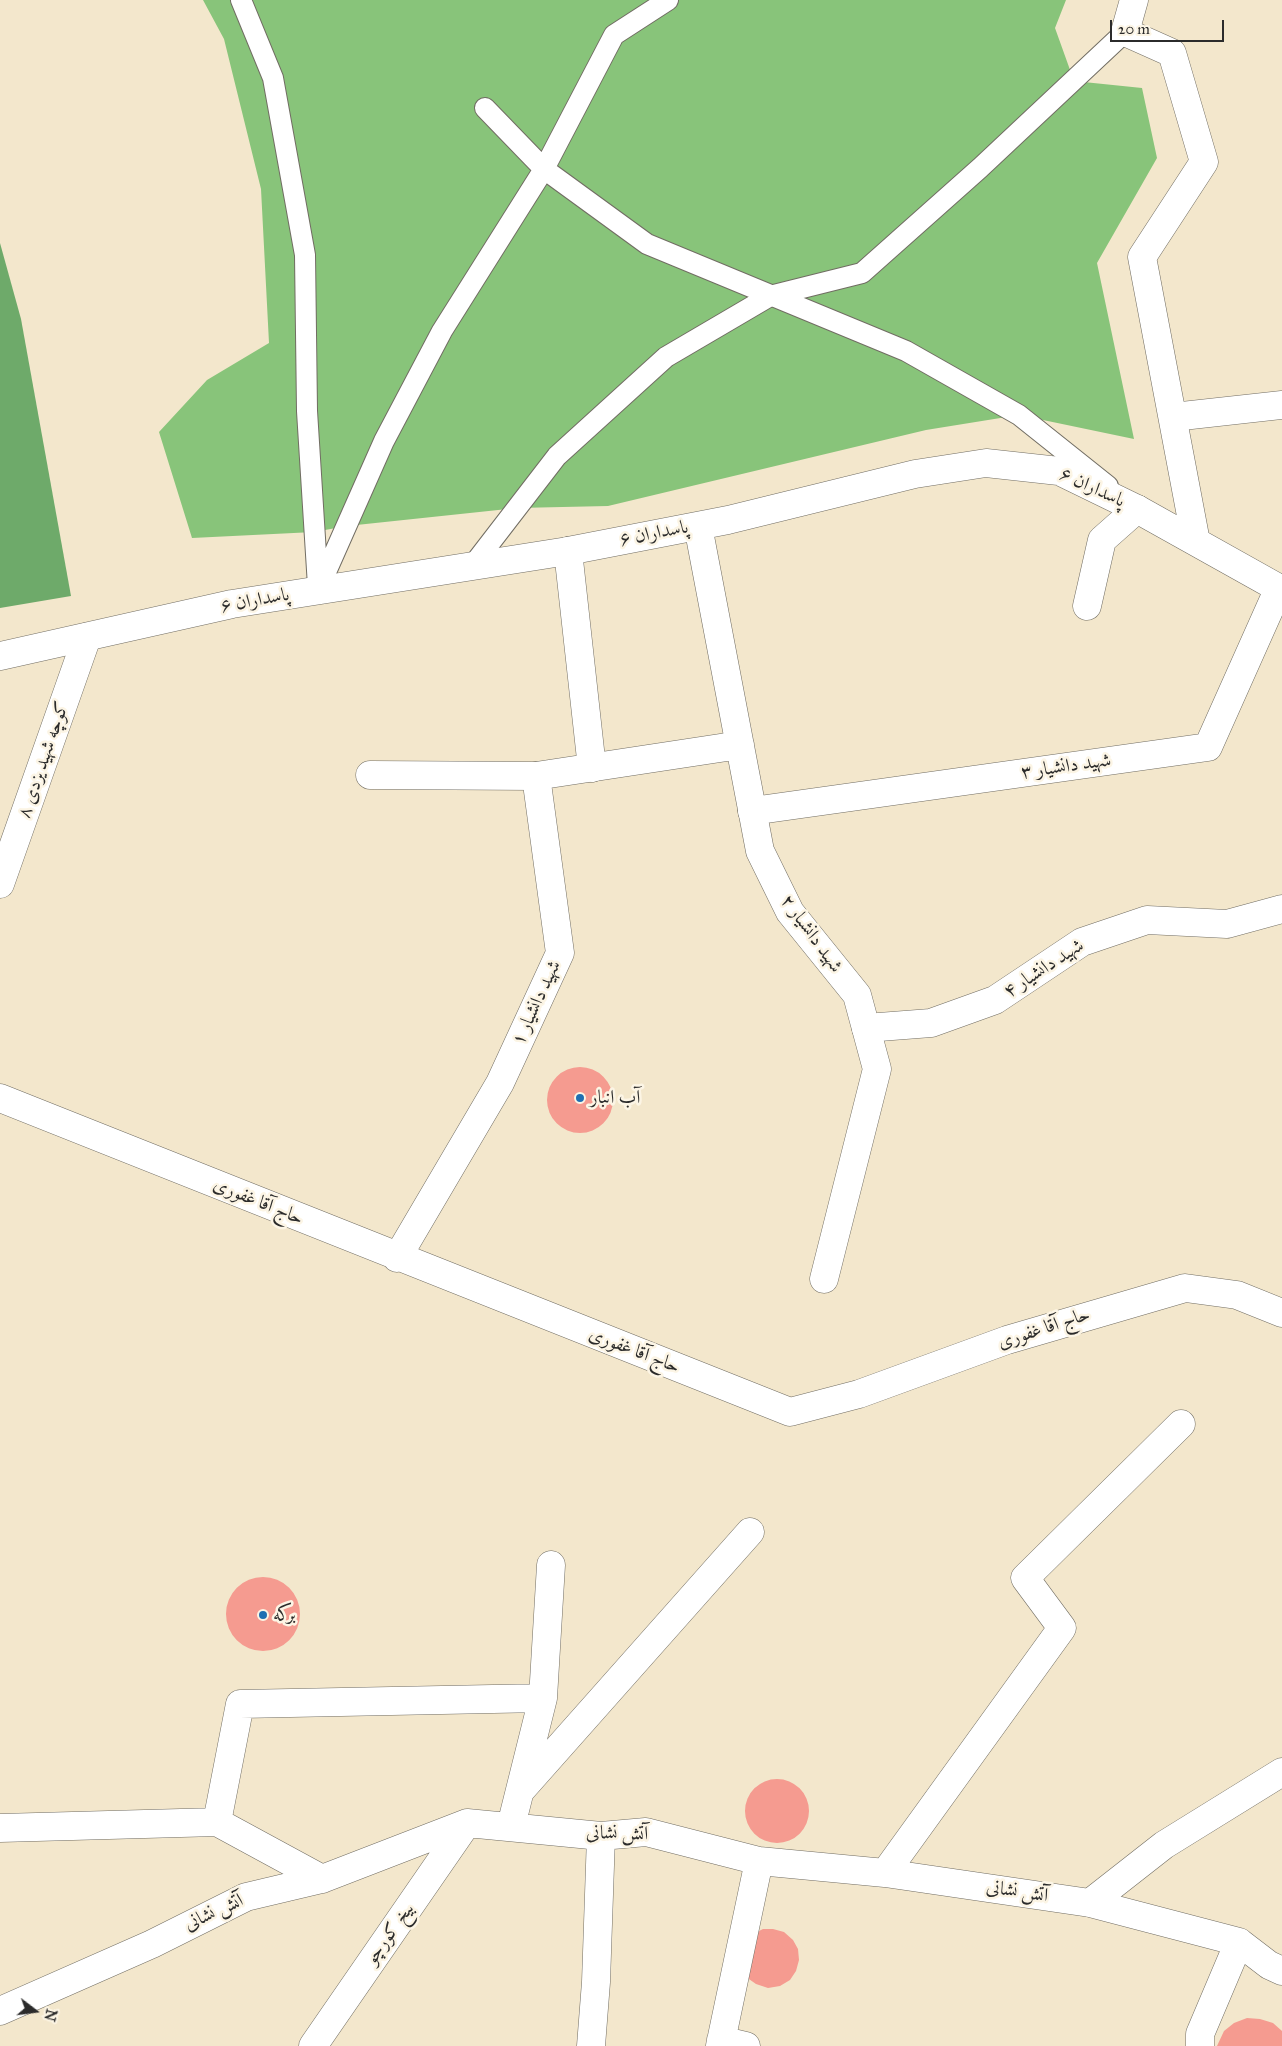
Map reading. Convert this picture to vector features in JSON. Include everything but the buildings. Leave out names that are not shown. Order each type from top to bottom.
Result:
[{"type":"street","points":[[1134,0],[1125,32],[1172,54],[1204,162],[1142,257],[1196,542]]},
{"type":"street","points":[[1173,416],[1282,405]]},
{"type":"street","name":"پاسداران ۶","points":[[0,656],[232,604],[568,551],[698,526],[915,474],[986,463],[1059,471],[1137,509],[1280,589]]},
{"type":"street","points":[[1088,606],[1102,540],[1137,509]]},
{"type":"street","name":"شهید دانشیار ۲","points":[[698,526],[760,851],[790,912],[857,996],[877,1069],[824,1279]]},
{"type":"street","points":[[568,551],[592,768]]},
{"type":"street","name":"شهید دانشیار ۳","points":[[752,811],[1208,747],[1280,589]]},
{"type":"street","name":"کوچه شهید یزدی ۸","points":[[0,884],[87,637]]},
{"type":"street","points":[[370,775],[536,776],[740,745]]},
{"type":"street","name":"شهید دانشیار ۱","points":[[397,1258],[500,1083],[560,953],[536,776]]},
{"type":"street","name":"شهید دانشیار ۴","points":[[866,1028],[931,1023],[996,1000],[1082,942],[1147,920],[1228,924],[1282,909]]},
{"type":"street","name":"حاج آقا غفوری","points":[[0,1098],[397,1258],[790,1412],[859,1394],[1016,1337],[1185,1288],[1237,1295],[1282,1313]]},
{"type":"street","points":[[885,1873],[1062,1628],[1025,1578],[1181,1424]]},
{"type":"street","points":[[519,1792],[750,1532]]},
{"type":"street","points":[[510,1826],[543,1698],[551,1565]]},
{"type":"street","points":[[218,1822],[240,1704],[543,1698]]},
{"type":"street","points":[[1090,1903],[1164,1845],[1282,1772]]},
{"type":"street","points":[[0,1828],[218,1822],[322,1879]]},
{"type":"street","name":"آتش نشانی","points":[[0,2011],[152,1944],[246,1897],[322,1879],[467,1823],[602,1836],[646,1832],[759,1861],[885,1873],[1090,1903],[1239,1942],[1269,1965],[1282,1971]]},
{"type":"street","name":"بیخ کورچو","points":[[313,2046],[467,1823]]},
{"type":"street","points":[[591,2046],[596,1982],[602,1836]]},
{"type":"street","points":[[729,2044],[759,1861]]},
{"type":"street","points":[[1200,2046],[1200,2034],[1239,1942]]},
{"type":"lane","points":[[241,0],[273,78],[305,255],[307,411],[318,590]]},
{"type":"lane","points":[[318,590],[384,441],[442,331],[544,169],[614,35],[668,0]]},
{"type":"lane","points":[[473,565],[557,456],[666,357],[770,296],[862,273],[988,161],[1125,32]]},
{"type":"lane","points":[[484,108],[544,169],[647,244],[906,351],[1019,415],[1137,509]]},
{"type":"green space","points":[[203,0],[1066,0],[1055,28],[1074,81],[1142,88],[1157,158],[1097,263],[1134,439],[1019,415],[926,430],[608,506],[517,508],[347,526],[314,532],[192,538],[159,432],[207,380],[269,343],[261,189],[224,39]]},
{"type":"green space","points":[[0,243],[21,319],[71,596],[0,608]]},
{"type":"place","name":"آب انبار","points":[[580,1098]]},
{"type":"place","name":"برکه","points":[[263,1615]]}]
